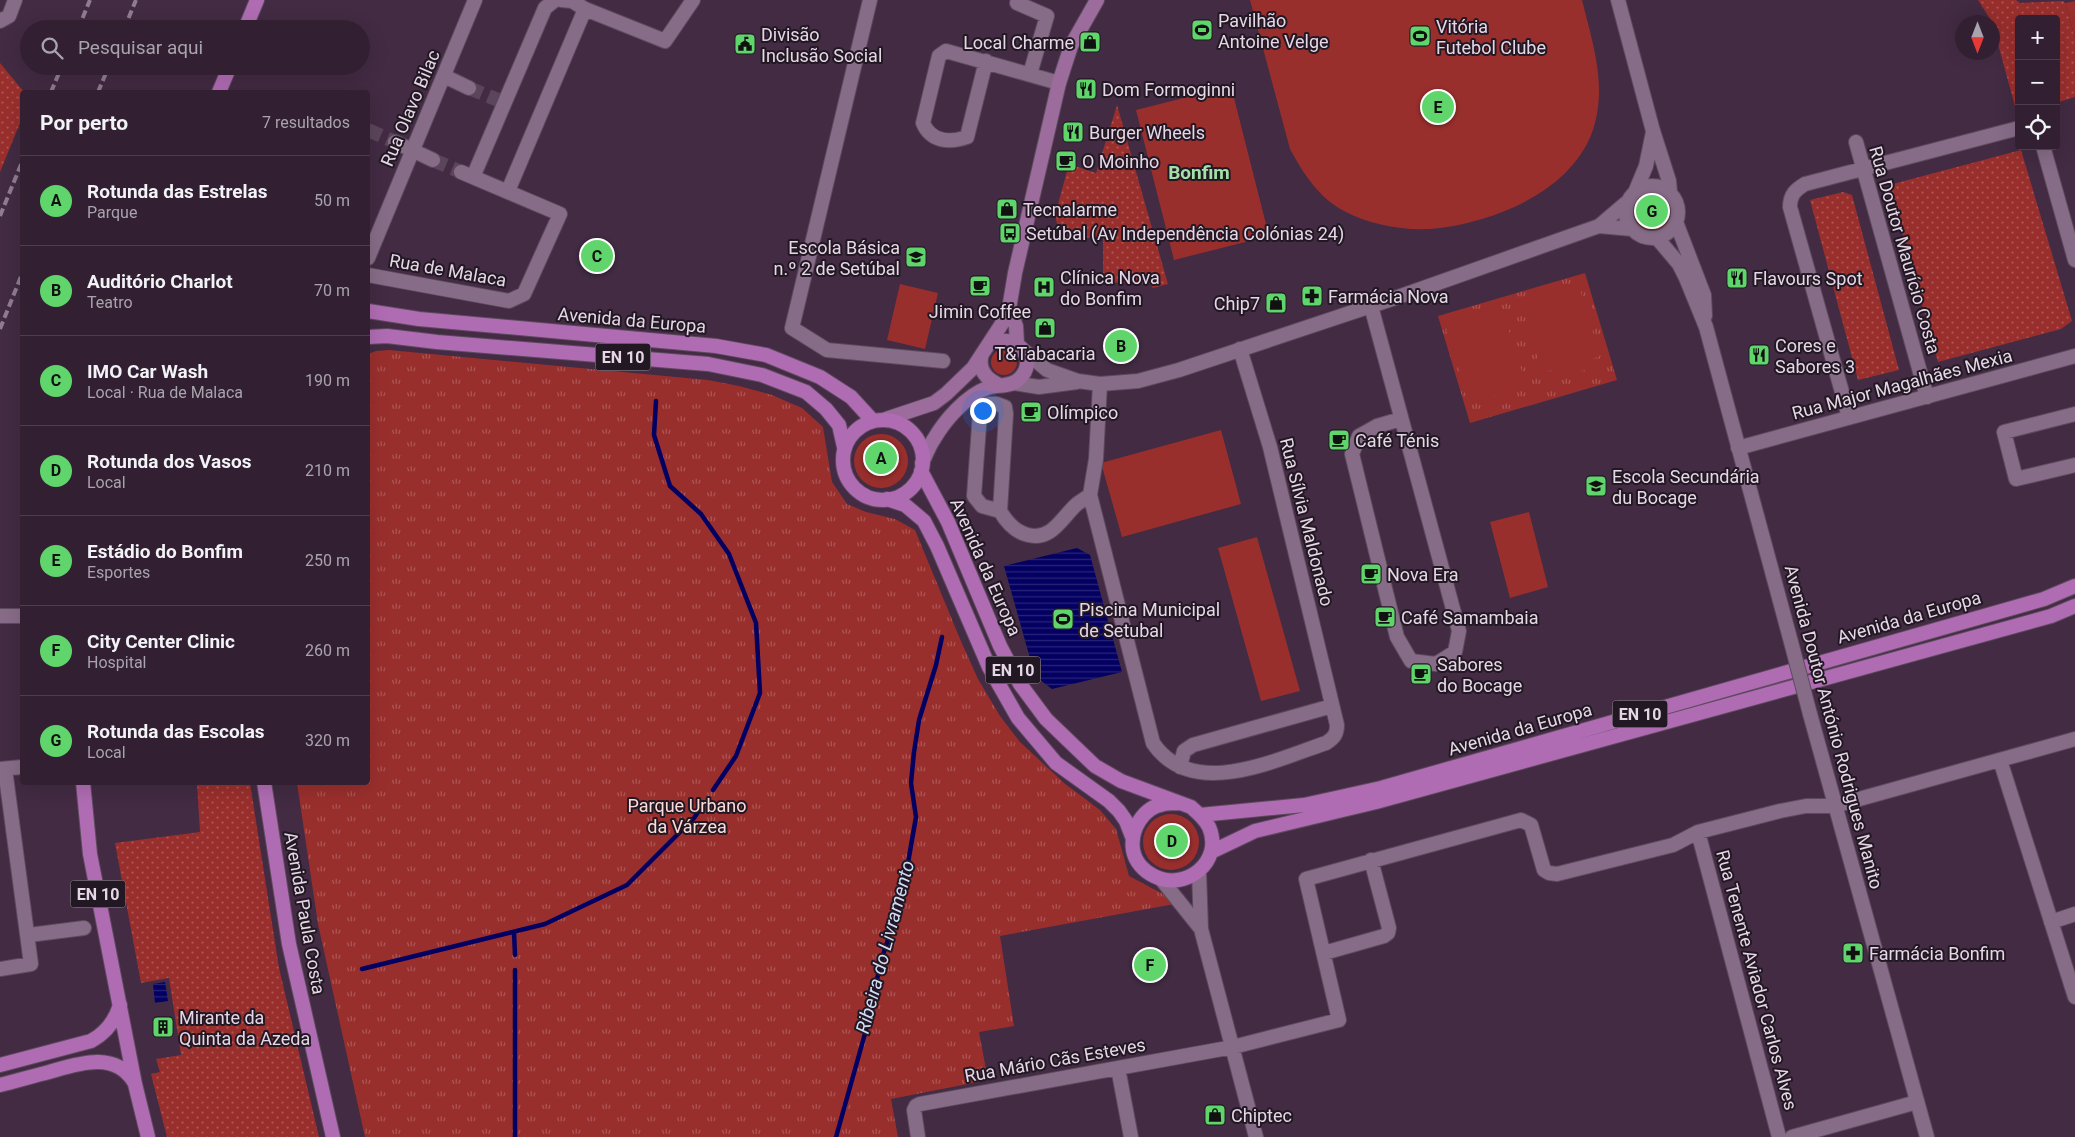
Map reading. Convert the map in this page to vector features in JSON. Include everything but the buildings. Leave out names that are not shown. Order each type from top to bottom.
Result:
[{"type":"main road","points":[[249,20],[257,0]]},
{"type":"main road","points":[[1006,384],[990,381],[984,375],[981,367],[981,358],[986,347],[1005,339],[1019,346],[1025,354],[1026,367],[1019,380],[1006,384],[986,388],[972,396],[952,415],[934,438],[917,482],[908,491],[897,497],[887,499],[872,498],[860,493],[850,484],[844,473],[842,460],[844,447],[850,436],[860,426],[934,403],[946,394],[973,368],[1009,309],[1015,273],[1059,83],[1071,46],[1097,0]]},
{"type":"main road","points":[[221,90],[227,75]]},
{"type":"main road","points":[[1009,309],[1016,326],[1019,346]]},
{"type":"main road","name":"Avenida da Europa","points":[[370,311],[419,319],[716,346],[766,355],[820,377],[850,397],[879,420]]},
{"type":"main road","name":"EN 10","points":[[370,337],[387,336],[447,343],[708,364],[762,375],[806,392],[826,409],[839,425],[844,447]]},
{"type":"main road","points":[[879,420],[900,423],[911,431],[919,442],[923,455],[922,467]]},
{"type":"main road","name":"Avenida da Europa","points":[[922,467],[948,522],[1000,646],[1020,684],[1046,719],[1095,766],[1121,781],[1180,803]]},
{"type":"main road","name":"Avenida da Europa","points":[[887,499],[905,505],[924,521],[937,546],[989,667],[1018,718],[1056,763],[1109,801],[1119,811],[1126,821],[1133,838]]},
{"type":"main road","name":"Avenida da Europa","points":[[1200,815],[1304,805],[1381,788],[2044,599],[2075,586]]},
{"type":"main road","name":"Avenida da Europa","points":[[1210,852],[1256,831],[1424,789],[2051,616],[2075,606]]},
{"type":"main road","name":"EN 10","points":[[83,785],[90,854],[135,1084]]},
{"type":"main road","name":"Avenida Paula Costa","points":[[264,785],[289,944],[333,1137]]},
{"type":"main road","points":[[1180,803],[1191,807],[1200,815],[1209,827],[1212,838],[1210,852],[1199,872],[1182,880],[1161,880],[1146,872],[1138,862],[1133,851],[1133,838],[1139,821],[1151,808],[1164,804],[1180,803]]},
{"type":"main road","points":[[0,1065],[98,1037],[112,1024],[117,1016],[120,1004]]},
{"type":"main road","points":[[0,1085],[92,1061],[112,1064],[130,1074],[135,1084],[148,1137]]},
{"type":"street","points":[[0,21],[9,16],[15,0]]},
{"type":"street","name":"Rua Olavo Bilac","points":[[370,253],[475,0]]},
{"type":"street","points":[[554,0],[545,8],[467,174],[508,191],[585,9]]},
{"type":"street","points":[[561,0],[572,1],[585,9],[665,41],[693,0]]},
{"type":"street","points":[[870,0],[792,328],[827,350],[943,361]]},
{"type":"street","points":[[1599,226],[1632,229],[1639,234],[1658,238],[1672,229],[1676,222],[1677,205],[1670,192],[1669,181],[1653,131],[1618,0]]},
{"type":"street","points":[[1017,3],[1047,16],[1030,74]]},
{"type":"street","points":[[986,61],[967,137],[958,140],[936,138],[926,130],[923,124],[939,56],[946,51],[986,61],[1059,83]]},
{"type":"street","points":[[444,76],[469,88]]},
{"type":"street","points":[[1849,417],[1790,207],[1790,198],[1796,190],[1805,184],[2015,129]]},
{"type":"street","points":[[1006,384],[1039,387],[1078,382],[1100,384],[1138,382],[1371,306],[1599,226],[1626,203],[1636,190],[1646,166],[1653,131]]},
{"type":"street","points":[[395,142],[433,160]]},
{"type":"street","name":"Rua Doutor Maurício Costa","points":[[1856,142],[1927,397]]},
{"type":"street","points":[[2044,150],[2075,260]]},
{"type":"street","points":[[1636,190],[1653,186],[1670,192]]},
{"type":"street","name":"Rua de Malaca","points":[[370,275],[509,301],[524,294],[560,214],[508,191]]},
{"type":"street","points":[[1626,203],[1625,213],[1632,229]]},
{"type":"street","name":"Avenida Doutor António Rodrigues Manito","points":[[1676,222],[1704,295],[1706,327]]},
{"type":"street","name":"Avenida Doutor António Rodrigues Manito","points":[[1658,238],[1679,264],[1706,327],[1834,806],[1927,1137]]},
{"type":"street","points":[[1371,306],[1459,631],[1455,652],[1436,664],[1411,661],[1397,637],[1352,454],[1359,436],[1377,426],[1401,419]]},
{"type":"street","points":[[1019,346],[1047,370],[1078,382]]},
{"type":"street","name":"Rua Sílvia Maldonado","points":[[1100,384],[1096,459],[1090,495],[1153,743],[1161,754],[1180,766],[1205,773],[1240,771],[1326,743],[1333,739],[1337,732],[1337,725],[1270,447],[1240,349]]},
{"type":"street","name":"Rua Major Magalhães Mexia","points":[[1738,448],[2075,356]]},
{"type":"street","points":[[1000,511],[982,506],[974,496],[980,412],[989,404],[1005,407],[1000,511],[1006,522],[1022,533],[1036,537],[1052,531],[1076,505],[1090,495]]},
{"type":"street","points":[[2075,414],[2004,432],[2016,479],[2075,465]]},
{"type":"street","points":[[0,616],[20,616]]},
{"type":"street","points":[[1180,766],[1184,751],[1193,745],[1332,706]]},
{"type":"street","points":[[1371,860],[1389,932],[1384,936],[1324,953],[1306,879],[1371,860],[1521,820],[1530,825],[1543,868],[1551,874],[1557,874],[1673,845],[1698,832],[1806,806],[1834,806],[2075,739]]},
{"type":"street","points":[[2000,760],[2075,997]]},
{"type":"street","points":[[0,969],[31,964],[29,935],[3,769],[20,767]]},
{"type":"street","name":"Rua Tenente Aviador Carlos Alves","points":[[1698,832],[1779,1137]]},
{"type":"street","points":[[1199,872],[1201,929],[1256,1137]]},
{"type":"street","points":[[1161,880],[1201,929]]},
{"type":"street","points":[[2051,922],[2075,914]]},
{"type":"street","points":[[29,935],[84,928]]},
{"type":"street","name":"Rua Mário Cãs Esteves","points":[[918,1137],[914,1110],[920,1104],[1233,1047],[1339,1020],[1324,953]]},
{"type":"street","points":[[1118,1068],[1131,1137]]},
{"type":"street","points":[[1792,1137],[1835,1131],[1917,1102]]},
{"type":"green space","points":[[1250,0],[1582,0],[1596,61],[1599,92],[1595,123],[1586,146],[1572,166],[1554,183],[1534,197],[1487,217],[1463,224],[1428,229],[1391,227],[1366,221],[1335,206],[1319,192],[1306,176],[1290,149]]},
{"type":"green space","points":[[1978,0],[2016,0],[2020,3],[2063,1],[2075,38],[2075,97],[2060,102],[2060,15],[2015,15],[2015,106],[2000,51],[2000,15],[1988,15]]},
{"type":"green space","points":[[2075,1],[2075,38],[2065,3]]},
{"type":"green space","points":[[0,63],[22,90],[20,90],[20,123],[0,172]]},
{"type":"green space","points":[[1231,86],[1269,236],[1174,260],[1136,110]]},
{"type":"green space","points":[[1117,105],[1168,284],[1153,288],[1150,284],[1103,282],[1103,238],[1060,237],[1055,215],[1069,164],[1096,173]]},
{"type":"green space","points":[[2021,150],[2072,321],[2061,329],[1938,362],[1889,185]]},
{"type":"green space","points":[[1843,192],[1852,195],[1899,370],[1858,380],[1810,200]]},
{"type":"green space","points":[[1652,194],[1665,199],[1670,212],[1665,225],[1652,230],[1639,225],[1634,212],[1639,199]]},
{"type":"green space","points":[[1585,273],[1617,380],[1470,423],[1438,316]]},
{"type":"green space","points":[[900,284],[938,293],[925,349],[887,340]]},
{"type":"green space","points":[[1570,284],[1572,291],[1580,289],[1589,320],[1581,323],[1583,327],[1591,325],[1600,356],[1592,359],[1595,367],[1554,379],[1551,370],[1542,373],[1533,342],[1542,339],[1540,335],[1532,337],[1523,306],[1531,304],[1529,297]]},
{"type":"green space","points":[[1493,306],[1495,314],[1503,312],[1513,343],[1505,346],[1506,350],[1514,347],[1524,378],[1516,380],[1518,389],[1477,401],[1475,394],[1466,396],[1457,364],[1465,362],[1464,358],[1455,360],[1446,330],[1454,327],[1452,318]]},
{"type":"green space","points":[[1004,349],[1013,353],[1017,362],[1013,371],[1004,375],[995,371],[991,362],[995,353]]},
{"type":"green space","name":"Parque Urbano da Várzea","points":[[389,350],[708,380],[772,395],[802,408],[823,427],[832,482],[847,504],[866,512],[895,519],[915,530],[978,679],[1000,716],[1020,742],[1064,783],[1100,810],[1116,829],[1129,876],[1180,903],[1000,936],[1014,1026],[979,1032],[988,1080],[891,1099],[898,1137],[365,1137],[318,924],[297,785],[370,785],[370,353]]},
{"type":"green space","points":[[1221,430],[1241,504],[1122,537],[1101,463]]},
{"type":"green space","points":[[876,434],[886,434],[896,438],[904,446],[908,461],[904,476],[896,484],[886,488],[876,488],[866,484],[858,476],[854,466],[854,456],[858,446],[866,438]]},
{"type":"green space","points":[[1529,512],[1548,587],[1510,598],[1490,522]]},
{"type":"green space","points":[[1257,537],[1300,691],[1261,701],[1218,548]]},
{"type":"green space","points":[[197,785],[250,785],[279,968],[319,1137],[167,1137],[151,1074],[160,1072],[156,1059],[181,1055],[169,978],[141,983],[115,843],[200,832]]},
{"type":"green space","points":[[1171,814],[1182,816],[1191,822],[1197,831],[1199,842],[1197,853],[1191,862],[1182,868],[1171,870],[1160,868],[1151,862],[1145,853],[1143,842],[1145,831],[1151,822],[1160,816]]},
{"type":"shaded area","name":"Piscina Municipal de Setubal","points":[[1077,548],[1090,555],[1122,672],[1052,689],[1035,676],[1004,566]]},
{"type":"shaded area","points":[[165,982],[168,1001],[155,1003],[153,984]]},
{"type":"waterway","points":[[656,401],[654,435],[670,486],[701,514],[729,554],[756,623],[760,693],[736,756],[713,790]]},
{"type":"waterway","name":"Ribeira do Livramento","points":[[836,1137],[866,1030],[881,961],[902,897],[916,817],[911,783],[914,752],[919,720],[936,665],[942,637]]},
{"type":"waterway","points":[[362,969],[545,924],[627,885],[694,818],[704,803]]},
{"type":"waterway","points":[[514,932],[515,955]]},
{"type":"waterway","points":[[515,970],[515,1137]]},
{"type":"tunnel","points":[[469,88],[498,100]]},
{"type":"tunnel","points":[[370,131],[395,142]]},
{"type":"tunnel","points":[[433,160],[461,172]]},
{"type":"railway","points":[[82,20],[90,0]]},
{"type":"railway","points":[[128,20],[136,0]]},
{"type":"railway","points":[[52,90],[58,75]]},
{"type":"railway","points":[[99,90],[105,75]]},
{"type":"railway","points":[[0,216],[20,167]]},
{"type":"railway","points":[[0,329],[20,279]]},
{"type":"place","name":"Pavilhão Antoine Velge","points":[[1202,30]]},
{"type":"place","name":"Vitória Futebol Clube","points":[[1420,36]]},
{"type":"place","name":"Local Charme","points":[[1090,42]]},
{"type":"place","name":"Divisão Inclusão Social","points":[[745,44]]},
{"type":"place","name":"Dom Formoginni","points":[[1086,89]]},
{"type":"place","name":"Estádio do Bonfim","points":[[1438,107]]},
{"type":"place","name":"Burger Wheels","points":[[1073,132]]},
{"type":"place","name":"O Moinho","points":[[1066,161]]},
{"type":"place","name":"Tecnalarme","points":[[1007,209]]},
{"type":"place","name":"Rotunda das Escolas","points":[[1652,211]]},
{"type":"place","name":"Setúbal (Av Independência Colónias 24)","points":[[1010,233]]},
{"type":"place","name":"IMO Car Wash","points":[[597,256]]},
{"type":"place","name":"Escola Básica n.º 2 de Setúbal","points":[[916,257]]},
{"type":"place","name":"Flavours Spot","points":[[1737,278]]},
{"type":"place","name":"Jimin Coffee","points":[[980,286]]},
{"type":"place","name":"Clínica Nova do Bonfim","points":[[1044,287]]},
{"type":"place","name":"Farmácia Nova","points":[[1312,296]]},
{"type":"place","name":"Chip7","points":[[1276,303]]},
{"type":"place","name":"T&Tabacaria","points":[[1045,328]]},
{"type":"place","name":"Auditório Charlot","points":[[1121,346]]},
{"type":"place","name":"Cores e Sabores 3","points":[[1759,355]]},
{"type":"place","name":"Olímpico","points":[[1031,412]]},
{"type":"place","name":"Café Ténis","points":[[1339,440]]},
{"type":"place","name":"Rotunda das Estrelas","points":[[881,458]]},
{"type":"place","name":"Escola Secundária du Bocage","points":[[1596,486]]},
{"type":"place","name":"Nova Era","points":[[1371,574]]},
{"type":"place","name":"Café Samambaia","points":[[1385,617]]},
{"type":"place","name":"Piscina Municipal de Setubal","points":[[1063,619]]},
{"type":"place","name":"Sabores do Bocage","points":[[1421,674]]},
{"type":"place","name":"Rotunda dos Vasos","points":[[1172,841]]},
{"type":"place","name":"Farmácia Bonfim","points":[[1853,953]]},
{"type":"place","name":"City Center Clinic","points":[[1150,965]]},
{"type":"place","name":"Mirante da Quinta da Azeda","points":[[163,1027]]},
{"type":"place","name":"Chiptec","points":[[1215,1115]]},
{"type":"district","name":"Bonfim","points":[[1199,172]]}]
